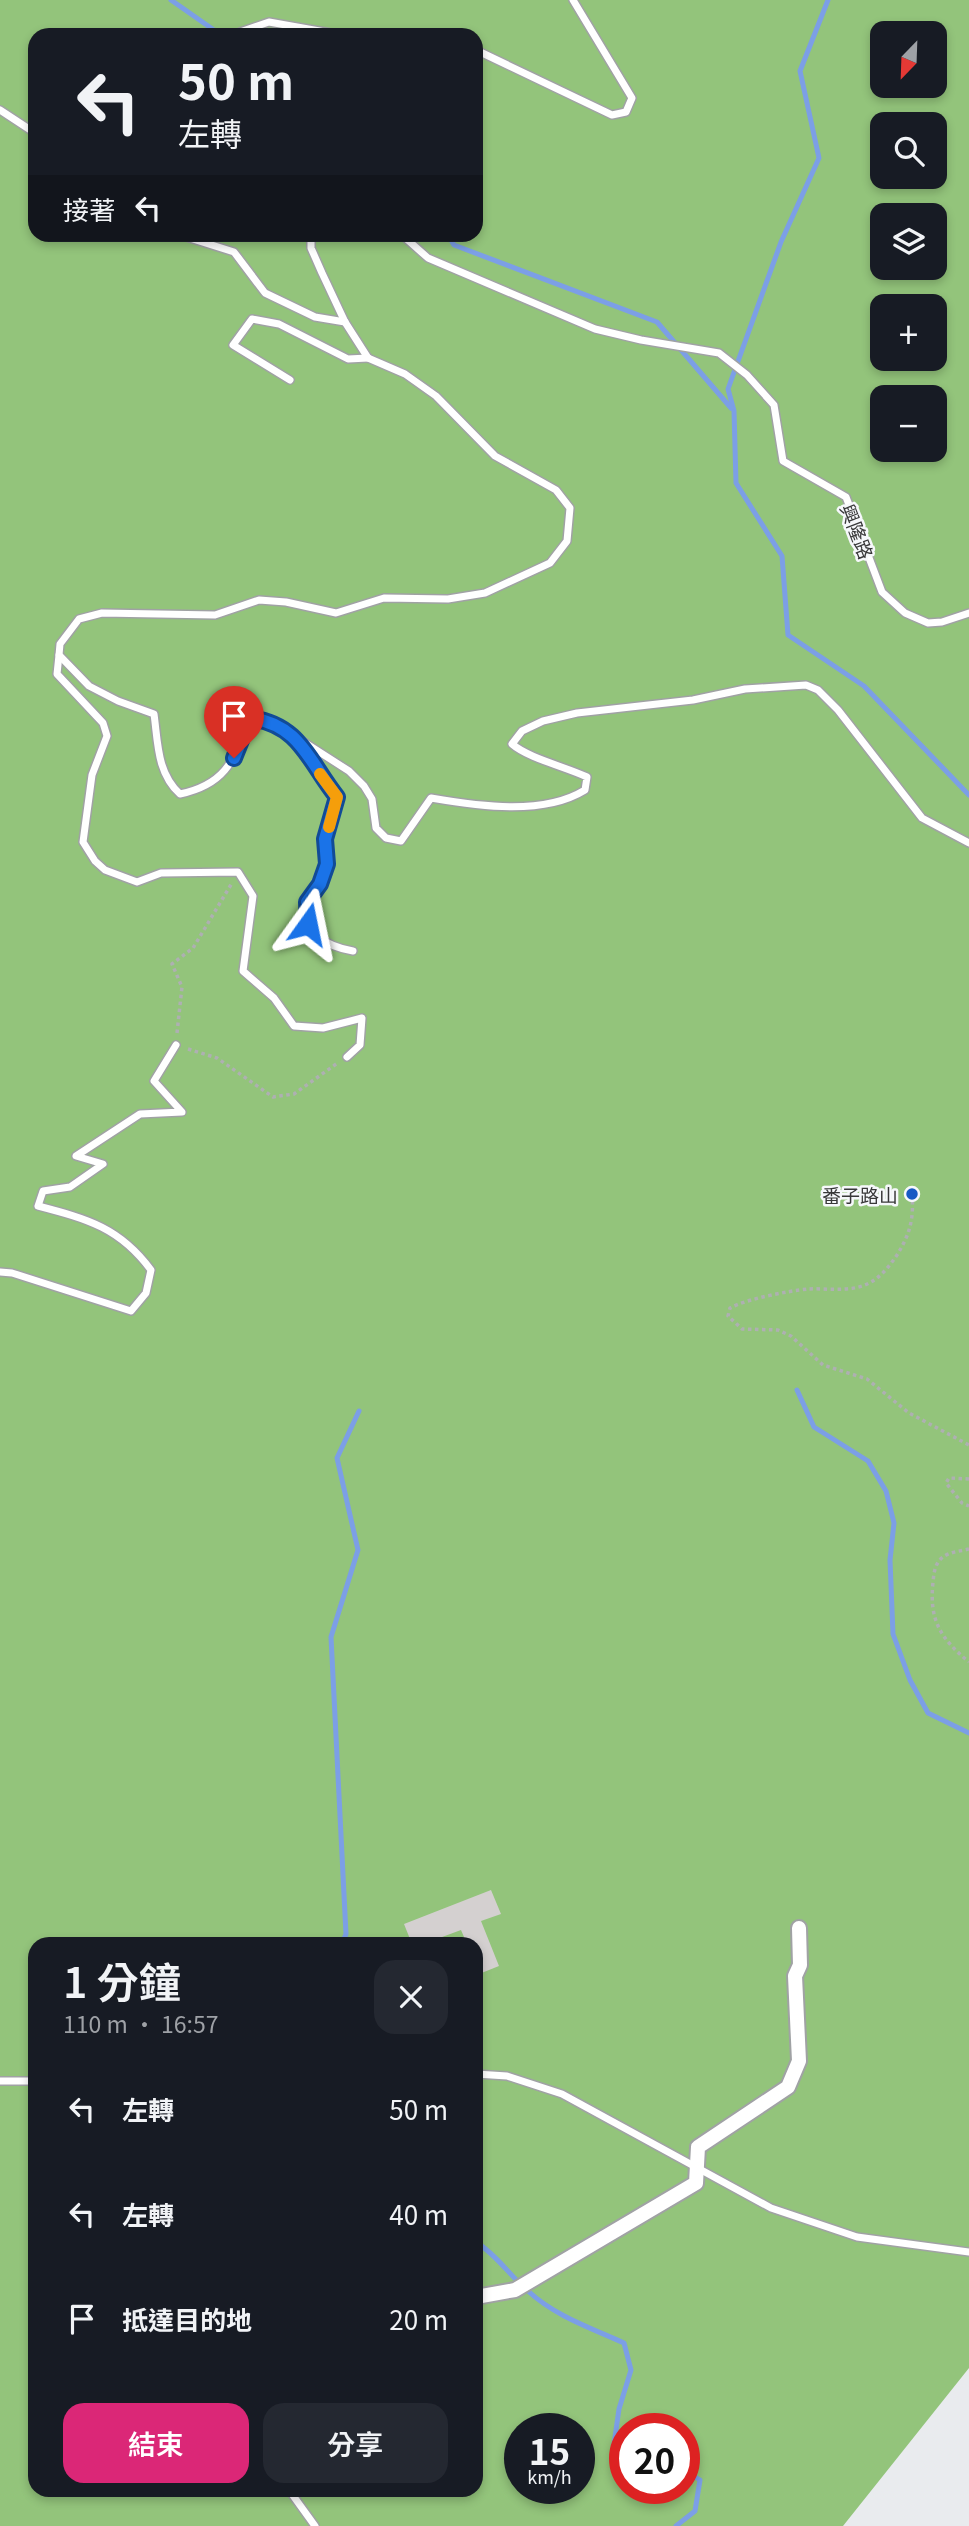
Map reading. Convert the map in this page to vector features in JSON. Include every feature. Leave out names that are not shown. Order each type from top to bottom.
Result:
[{"type":"street","points":[[483,2296],[515,2290],[696,2183],[698,2147],[788,2087],[799,2061],[795,1976],[800,1965],[799,1928]]},
{"type":"lane","points":[[483,53],[612,115],[626,112],[632,98],[573,0]]},
{"type":"lane","points":[[253,28],[269,22],[303,28]]},
{"type":"lane","points":[[0,110],[28,128]]},
{"type":"lane","points":[[202,242],[234,252],[265,293],[315,317],[345,322]]},
{"type":"lane","points":[[311,242],[311,248],[345,322],[368,358]]},
{"type":"lane","name":"興隆路","points":[[410,242],[428,258],[595,329],[660,344],[719,353],[747,375],[774,405],[783,461],[846,497],[882,592],[905,613],[928,623],[942,622],[969,613]]},
{"type":"lane","points":[[290,380],[233,345],[252,319],[279,324],[348,359],[368,358],[405,374],[436,396],[495,456],[556,490],[570,508],[566,541],[550,563],[485,593],[447,599],[384,598],[335,613],[286,602],[259,600],[215,615],[102,613],[79,619],[60,645],[57,674],[103,723],[107,736],[92,775],[83,842],[95,861],[105,870],[137,881],[160,873],[238,872],[253,896],[243,971],[274,998],[294,1026],[323,1028],[362,1018],[360,1045],[346,1057]]},
{"type":"lane","points":[[59,655],[89,686],[118,701],[154,713],[161,764],[169,783],[180,794],[200,790],[220,778],[234,758],[250,718],[271,721],[356,779],[372,799],[376,828],[386,838],[401,841],[430,799],[457,803],[522,805],[570,799],[585,790],[587,777],[522,752],[512,744],[522,731],[543,721],[577,713],[693,700],[745,689],[806,685],[818,690],[838,710],[922,818],[969,844]]},
{"type":"lane","points":[[297,739],[337,797],[325,839],[327,864],[320,884],[307,902],[308,924],[322,941],[336,948],[353,951]]},
{"type":"lane","points":[[0,1272],[61,1287],[131,1311],[146,1293],[151,1270],[137,1251],[111,1230],[78,1216],[38,1206],[43,1191],[70,1187],[103,1164],[76,1156],[140,1114],[183,1112],[154,1081],[176,1045]]},
{"type":"lane","points":[[483,2075],[507,2077],[562,2094],[771,2208],[857,2237],[969,2252]]},
{"type":"lane","points":[[0,2081],[28,2081]]},
{"type":"lane","points":[[294,2497],[315,2526]]},
{"type":"path","points":[[238,872],[193,948],[172,964],[182,987],[176,1045],[217,1058],[273,1097],[294,1094],[346,1057]]},
{"type":"path","points":[[912,1194],[914,1218],[909,1234],[887,1269],[872,1282],[859,1287],[805,1290],[740,1302],[730,1308],[728,1316],[742,1329],[778,1330],[791,1336],[823,1365],[867,1380],[909,1413],[969,1445]]},
{"type":"path","points":[[969,1479],[949,1478],[946,1483],[951,1492],[969,1507]]},
{"type":"path","points":[[969,1549],[945,1555],[936,1564],[933,1614],[951,1648],[969,1662]]},
{"type":"green space","points":[[0,0],[969,0],[969,2368],[843,2526],[0,2526]]},
{"type":"building","points":[[491,1890],[501,1914],[481,1921],[499,1966],[483,1972],[483,1937],[464,1937],[461,1930],[442,1937],[409,1937],[404,1924]]},
{"type":"waterway","points":[[171,0],[211,28]]},
{"type":"waterway","points":[[828,0],[800,71],[819,158],[781,242],[728,389],[734,411],[736,483],[782,556],[788,635],[864,686],[969,795]]},
{"type":"waterway","points":[[452,242],[454,245],[657,322],[731,408]]},
{"type":"waterway","points":[[797,1390],[814,1427],[868,1461],[886,1491],[894,1523],[890,1560],[893,1634],[910,1680],[928,1713],[969,1733]]},
{"type":"waterway","points":[[345,1937],[331,1637],[358,1550],[337,1458],[359,1411]]},
{"type":"waterway","points":[[483,2248],[528,2291],[550,2308],[624,2343],[631,2370],[618,2413]]},
{"type":"waterway","points":[[676,2526],[695,2511],[696,2504]]},
{"type":"slow traffic","points":[[320,774],[337,797],[329,827]]},
{"type":"place","name":"番子路山","points":[[912,1194]]},
{"type":"route","points":[[234,758],[250,718],[271,721],[297,739],[337,797],[325,839],[327,864],[320,884],[307,902],[308,924]]}]
